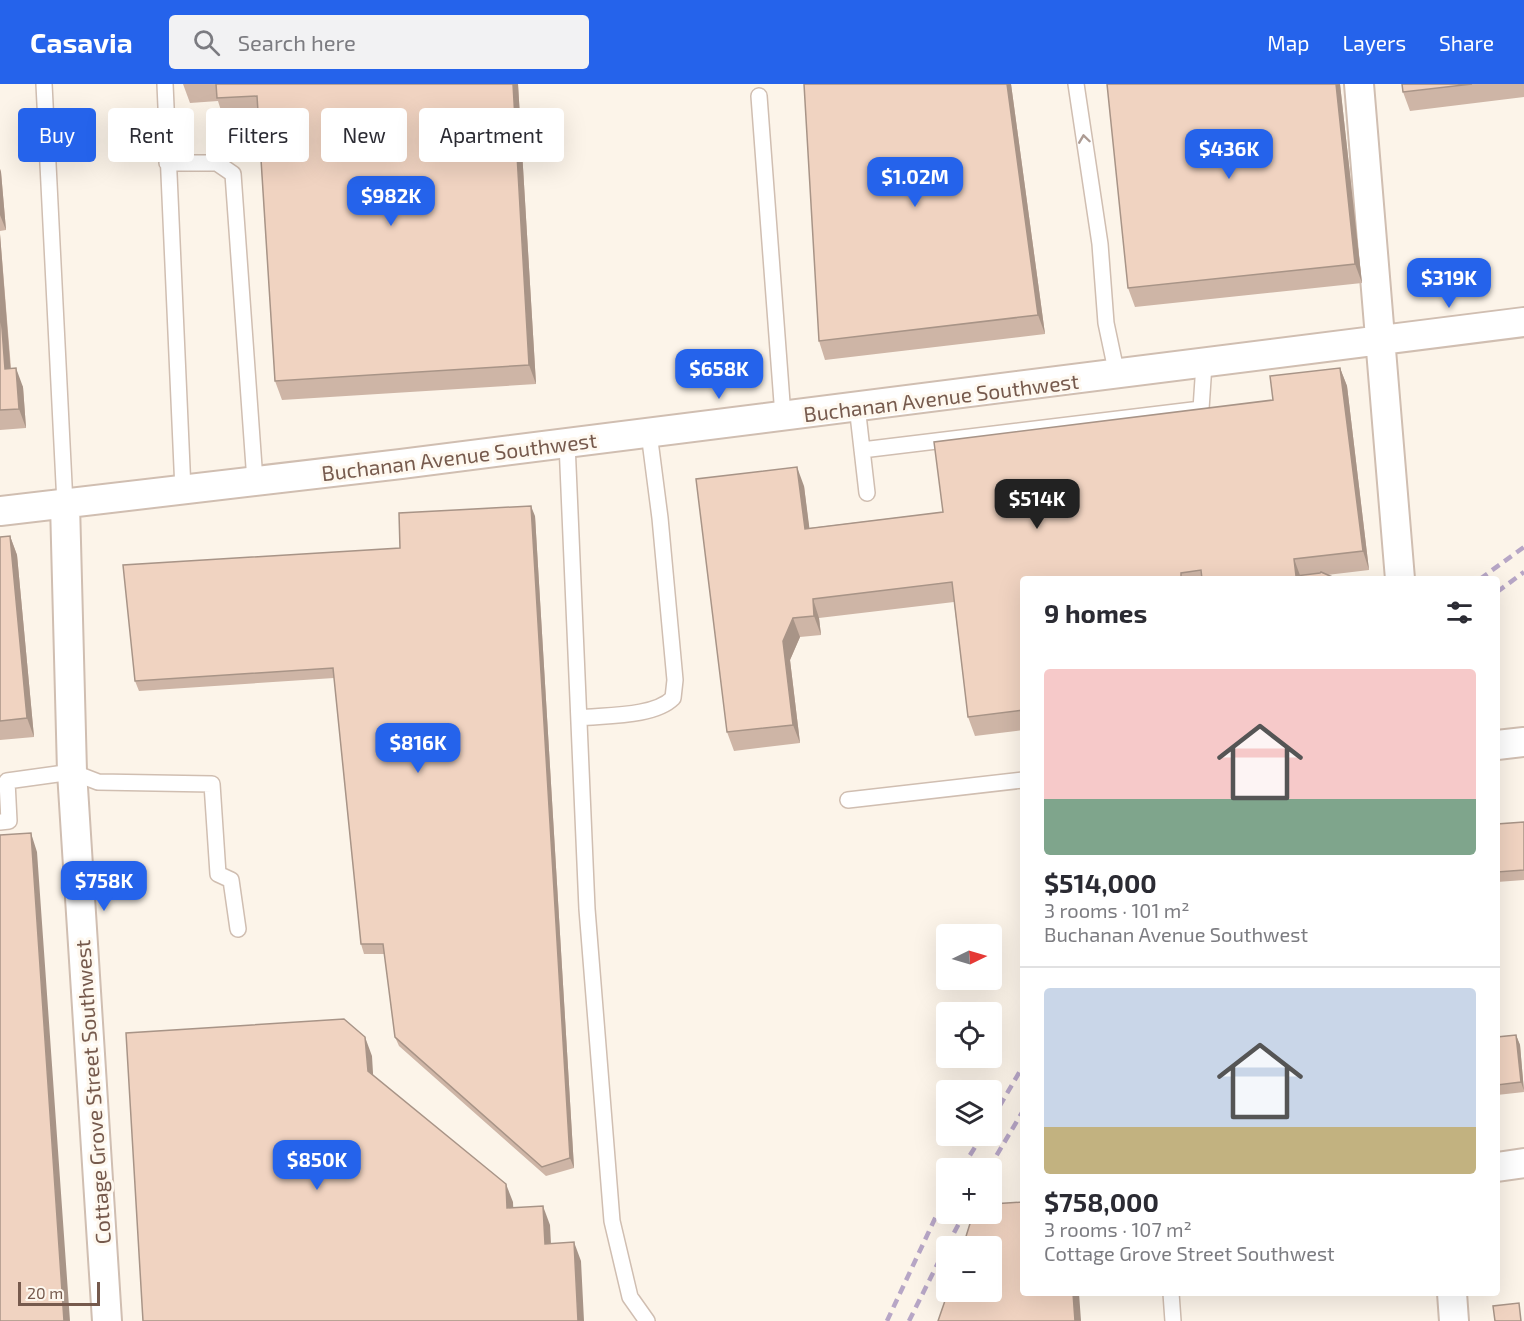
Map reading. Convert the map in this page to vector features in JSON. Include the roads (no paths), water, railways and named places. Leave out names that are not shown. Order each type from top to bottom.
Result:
[{"type":"street","points":[[1359,84],[1400,576]]},
{"type":"street","name":"Buchanan Avenue Southwest","points":[[0,512],[1116,375],[1524,322]]},
{"type":"street","name":"Cottage Grove Street Southwest","points":[[65,504],[72,772],[107,1321]]},
{"type":"street","points":[[1500,745],[1524,742]]},
{"type":"street","points":[[1500,1167],[1524,1163]]},
{"type":"street","points":[[1452,1296],[1454,1321]]},
{"type":"lane","points":[[44,84],[65,504]]},
{"type":"lane","points":[[165,84],[183,490]]},
{"type":"lane","points":[[1076,84],[1100,244],[1106,323],[1116,375]]},
{"type":"lane","points":[[759,96],[783,416]]},
{"type":"lane","points":[[167,163],[217,163],[233,174],[255,482]]},
{"type":"lane","points":[[862,450],[1201,409],[1204,364]]},
{"type":"lane","points":[[857,406],[867,493]]},
{"type":"lane","points":[[579,718],[652,710],[666,705],[673,698],[675,680],[660,518],[649,433]]},
{"type":"lane","points":[[567,443],[587,909],[612,1221],[630,1297],[642,1318]]},
{"type":"lane","points":[[0,822],[9,821],[7,781],[72,772],[98,782],[212,784],[218,874],[231,880],[238,929]]},
{"type":"lane","points":[[848,800],[1020,780]]},
{"type":"lane","points":[[1171,1296],[1173,1321]]},
{"type":"railway","points":[[1484,576],[1524,547]]},
{"type":"railway","points":[[1500,590],[1524,572]]},
{"type":"railway","points":[[1002,1102],[1020,1071]]},
{"type":"railway","points":[[995,1158],[1020,1116]]},
{"type":"railway","points":[[968,1158],[976,1146]]},
{"type":"railway","points":[[887,1321],[936,1216]]},
{"type":"railway","points":[[952,1236],[959,1224]]},
{"type":"railway","points":[[909,1321],[936,1267]]}]
